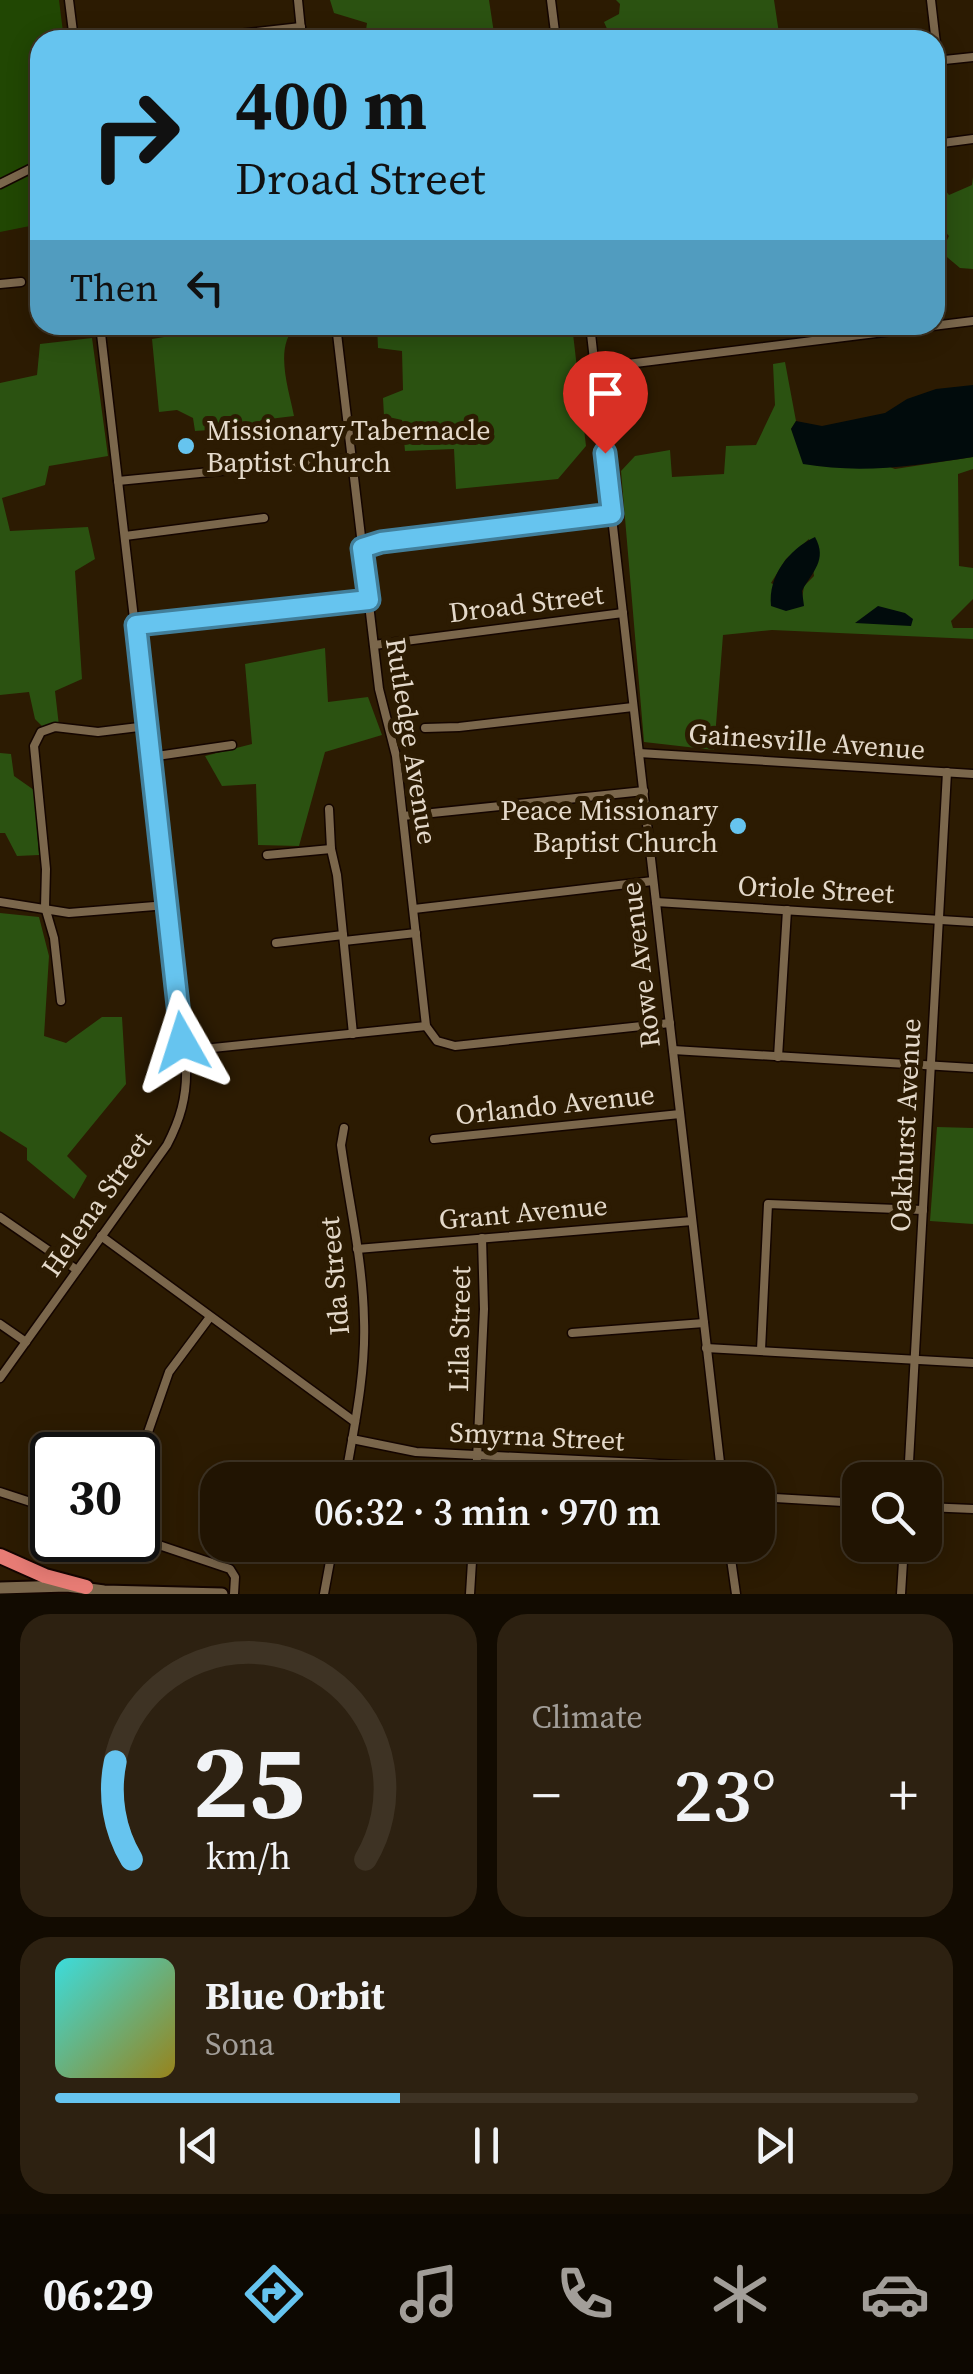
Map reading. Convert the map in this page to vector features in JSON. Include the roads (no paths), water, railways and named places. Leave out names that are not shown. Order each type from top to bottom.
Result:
[{"type":"highway","points":[[0,1556],[45,1576],[94,1591]]},
{"type":"main road","points":[[0,1588],[222,1594]]},
{"type":"street","points":[[68,0],[72,30]]},
{"type":"street","points":[[298,0],[301,30]]},
{"type":"street","points":[[551,0],[555,30]]},
{"type":"street","points":[[931,0],[933,30]]},
{"type":"street","points":[[274,30],[301,27]]},
{"type":"street","points":[[945,60],[973,57]]},
{"type":"street","points":[[945,143],[973,139]]},
{"type":"street","points":[[0,184],[30,169]]},
{"type":"street","points":[[0,284],[21,282]]},
{"type":"street","points":[[945,324],[973,321]]},
{"type":"street","name":"Helena Street","points":[[0,1378],[174,1132],[185,1097],[184,1051],[101,335]]},
{"type":"street","name":"Rutledge Avenue","points":[[337,335],[378,689],[394,746],[426,1026],[437,1042],[455,1046],[670,1022]]},
{"type":"street","name":"Rowe Avenue","points":[[591,335],[720,1462]]},
{"type":"street","points":[[595,368],[860,335]]},
{"type":"street","points":[[118,481],[352,458]]},
{"type":"street","points":[[362,548],[381,542],[612,514]]},
{"type":"street","points":[[125,536],[264,518]]},
{"type":"street","points":[[136,625],[369,600]]},
{"type":"street","name":"Droad Street","points":[[374,645],[623,613]]},
{"type":"street","points":[[425,728],[633,707]]},
{"type":"street","points":[[60,1001],[54,938],[45,907],[46,869],[34,746],[41,732],[56,727],[98,732],[147,726]]},
{"type":"street","points":[[150,757],[232,745]]},
{"type":"street","name":"Gainesville Avenue","points":[[639,753],[973,774]]},
{"type":"street","name":"Oakhurst Avenue","points":[[909,1462],[946,772]]},
{"type":"street","points":[[403,816],[644,791]]},
{"type":"street","points":[[330,809],[353,1034]]},
{"type":"street","points":[[267,855],[331,848]]},
{"type":"street","points":[[414,909],[653,882]]},
{"type":"street","points":[[0,902],[69,912],[167,905]]},
{"type":"street","name":"Oriole Street","points":[[656,902],[973,922]]},
{"type":"street","points":[[778,1057],[787,910]]},
{"type":"street","points":[[276,943],[416,933]]},
{"type":"street","points":[[184,1051],[426,1026]]},
{"type":"street","points":[[673,1050],[973,1068]]},
{"type":"street","name":"Orlando Avenue","points":[[434,1139],[680,1114]]},
{"type":"street","name":"Ida Street","points":[[344,1128],[340,1145],[357,1249],[364,1324],[348,1462]]},
{"type":"street","points":[[761,1350],[768,1204],[923,1210]]},
{"type":"street","points":[[0,1217],[77,1270]]},
{"type":"street","name":"Grant Avenue","points":[[357,1249],[692,1220]]},
{"type":"street","points":[[101,1236],[355,1422]]},
{"type":"street","name":"Lila Street","points":[[477,1462],[484,1298],[482,1238]]},
{"type":"street","points":[[148,1432],[169,1372],[210,1317]]},
{"type":"street","points":[[572,1333],[704,1323]]},
{"type":"street","points":[[0,1324],[26,1342]]},
{"type":"street","points":[[706,1348],[973,1363]]},
{"type":"street","name":"Smyrna Street","points":[[352,1439],[416,1452],[632,1462]]},
{"type":"street","points":[[0,1492],[30,1502]]},
{"type":"street","points":[[775,1497],[842,1502]]},
{"type":"street","points":[[942,1507],[973,1509]]},
{"type":"street","points":[[160,1545],[230,1569],[235,1577],[234,1594]]},
{"type":"street","points":[[324,1594],[330,1562]]},
{"type":"street","points":[[470,1594],[472,1562]]},
{"type":"street","points":[[731,1562],[736,1594]]},
{"type":"street","points":[[901,1594],[903,1562]]},
{"type":"place","name":"Missionary Tabernacle Baptist Church","points":[[186,446]]},
{"type":"place","name":"Peace Missionary Baptist Church","points":[[738,826]]}]
